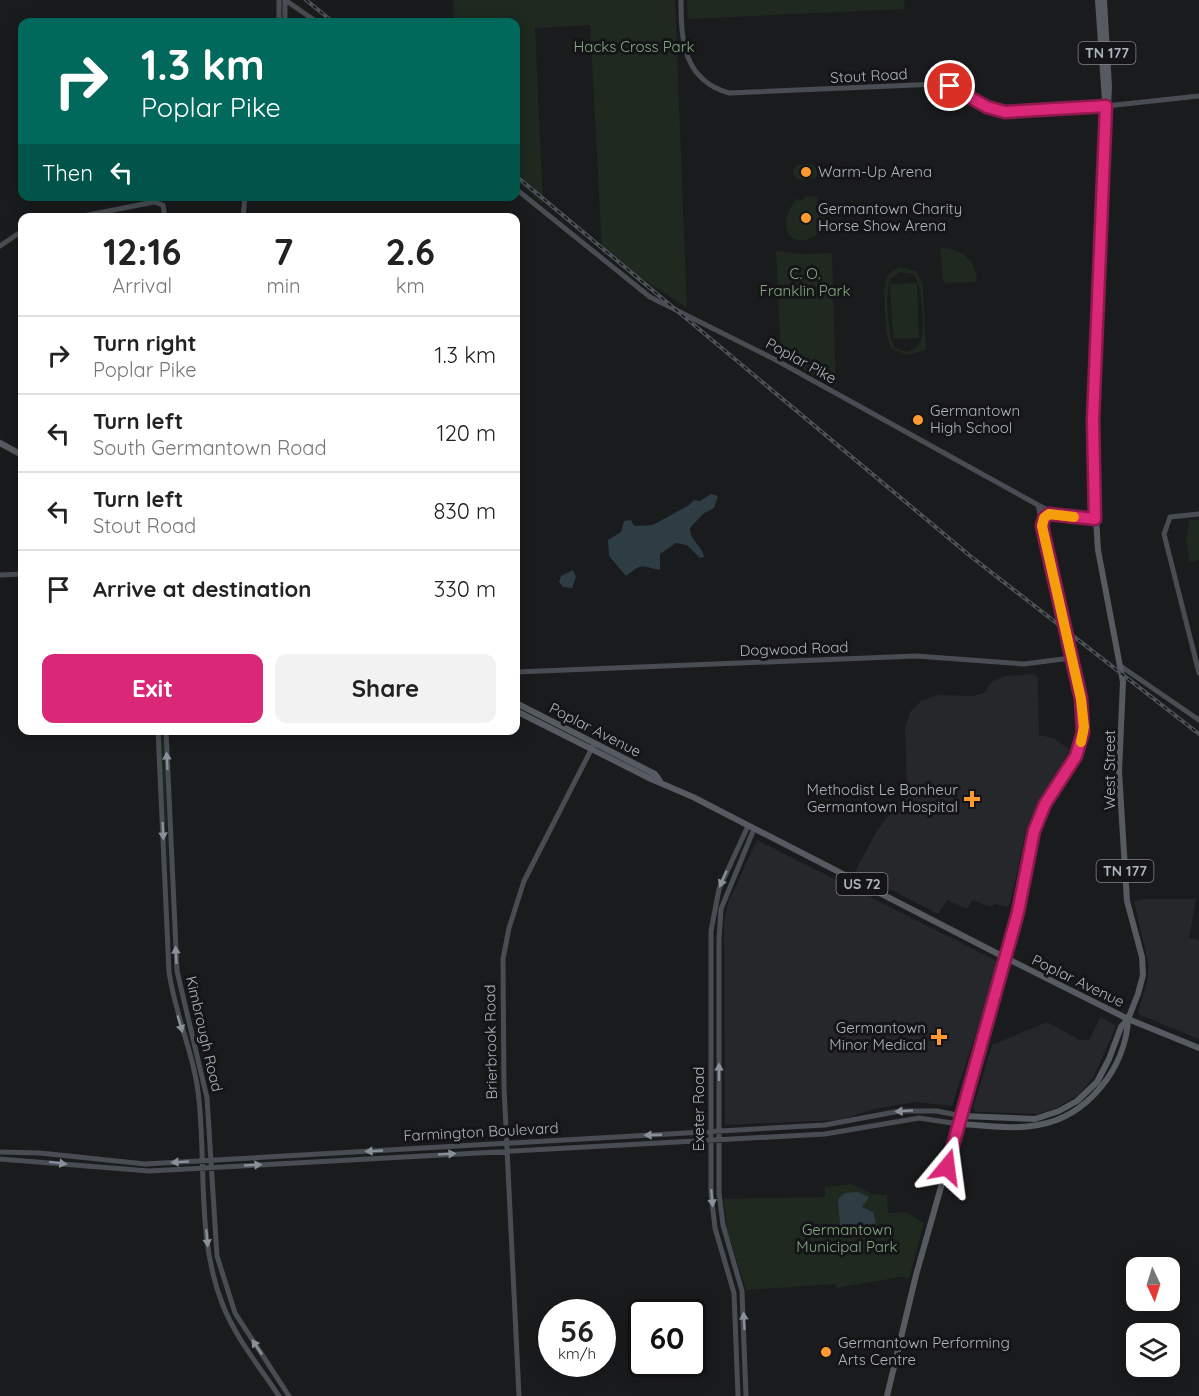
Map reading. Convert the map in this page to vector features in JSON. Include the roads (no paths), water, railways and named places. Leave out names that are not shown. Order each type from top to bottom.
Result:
[{"type":"main road","name":"TN 177","points":[[1095,519],[1093,428],[1106,106],[1098,0]]},
{"type":"main road","name":"TN 177","points":[[1104,0],[1109,87],[1106,106]]},
{"type":"main road","points":[[0,443],[18,453]]},
{"type":"main road","name":"West Street","points":[[1095,519],[1102,576],[1122,667],[1124,697],[1119,772],[1127,901],[1143,969],[1141,984],[1128,1019]]},
{"type":"main road","name":"Poplar Avenue","points":[[520,705],[593,747]]},
{"type":"main road","name":"Poplar Avenue","points":[[520,713],[593,747],[1128,1019],[1199,1048]]},
{"type":"main road","points":[[887,1396],[910,1294],[1006,958]]},
{"type":"main road","points":[[962,1116],[1035,1119],[1068,1106],[1097,1082],[1121,1027],[1128,1019]]},
{"type":"main road","points":[[959,1124],[1039,1125],[1080,1107],[1107,1080],[1128,1030],[1128,1019]]},
{"type":"street","points":[[279,0],[282,18]]},
{"type":"street","points":[[283,18],[285,0]]},
{"type":"street","points":[[285,0],[311,18]]},
{"type":"street","name":"Stout Road","points":[[681,0],[683,48],[694,71],[706,82],[722,91],[749,94],[939,84],[959,89],[987,107],[1005,112],[1106,106],[1199,96]]},
{"type":"street","points":[[285,18],[290,12],[298,10]]},
{"type":"street","name":"Poplar Pike","points":[[520,192],[650,297],[774,359],[1056,514],[1095,519]]},
{"type":"street","points":[[96,213],[145,202],[164,205],[165,213]]},
{"type":"street","points":[[0,246],[18,234]]},
{"type":"street","points":[[1006,958],[1038,820],[1076,756],[1083,738],[1083,710],[1038,505]]},
{"type":"street","points":[[1042,526],[1046,516],[1056,514]]},
{"type":"street","points":[[1199,514],[1170,517],[1164,528],[1174,579],[1199,674]]},
{"type":"street","points":[[0,575],[18,574]]},
{"type":"street","name":"Dogwood Road","points":[[520,672],[916,656],[1024,664],[1071,658]]},
{"type":"street","points":[[1122,667],[1199,720]]},
{"type":"street","name":"Kimbrough Road","points":[[158,735],[169,972],[173,999],[199,1098],[208,1246],[216,1285],[240,1338],[279,1396]]},
{"type":"street","name":"Kimbrough Road","points":[[166,735],[177,971],[205,1087],[216,1247],[223,1281],[241,1323],[289,1396]]},
{"type":"street","name":"Brierbrook Road","points":[[519,1396],[501,986],[506,941],[524,881],[593,747]]},
{"type":"street","name":"Exeter Road","points":[[746,1396],[742,1292],[723,1225],[719,949],[721,909],[751,828]]},
{"type":"street","name":"Exeter Road","points":[[738,1396],[734,1293],[715,1228],[711,1193],[711,951],[714,908],[719,889],[751,828]]},
{"type":"street","name":"Farmington Boulevard","points":[[0,1152],[40,1153],[149,1171],[820,1134],[882,1113],[913,1110],[962,1116]]},
{"type":"street","name":"Farmington Boulevard","points":[[0,1159],[80,1166],[145,1164],[797,1126],[837,1128],[919,1118],[959,1124]]},
{"type":"street","points":[[797,1126],[817,1129],[820,1134]]},
{"type":"street","points":[[785,1127],[785,1136]]},
{"type":"street","points":[[400,1149],[400,1157]]},
{"type":"railway","points":[[306,0],[328,18]]},
{"type":"railway","points":[[520,179],[969,555],[1199,734]]},
{"type":"place","name":"Warm-Up Arena","points":[[806,172]]},
{"type":"place","name":"Germantown Charity Horse Show Arena","points":[[806,218]]},
{"type":"place","name":"Germantown High School","points":[[918,420]]},
{"type":"place","name":"Methodist Le Bonheur Germantown Hospital","points":[[972,799]]},
{"type":"place","name":"Germantown Minor Medical","points":[[939,1037]]},
{"type":"place","name":"Germantown Performing Arts Centre","points":[[826,1352]]},
{"type":"park label","name":"Hacks Cross Park","points":[[634,47]]},
{"type":"park label","name":"C. O. Franklin Park","points":[[805,282]]},
{"type":"park label","name":"Germantown Municipal Park","points":[[847,1238]]}]
